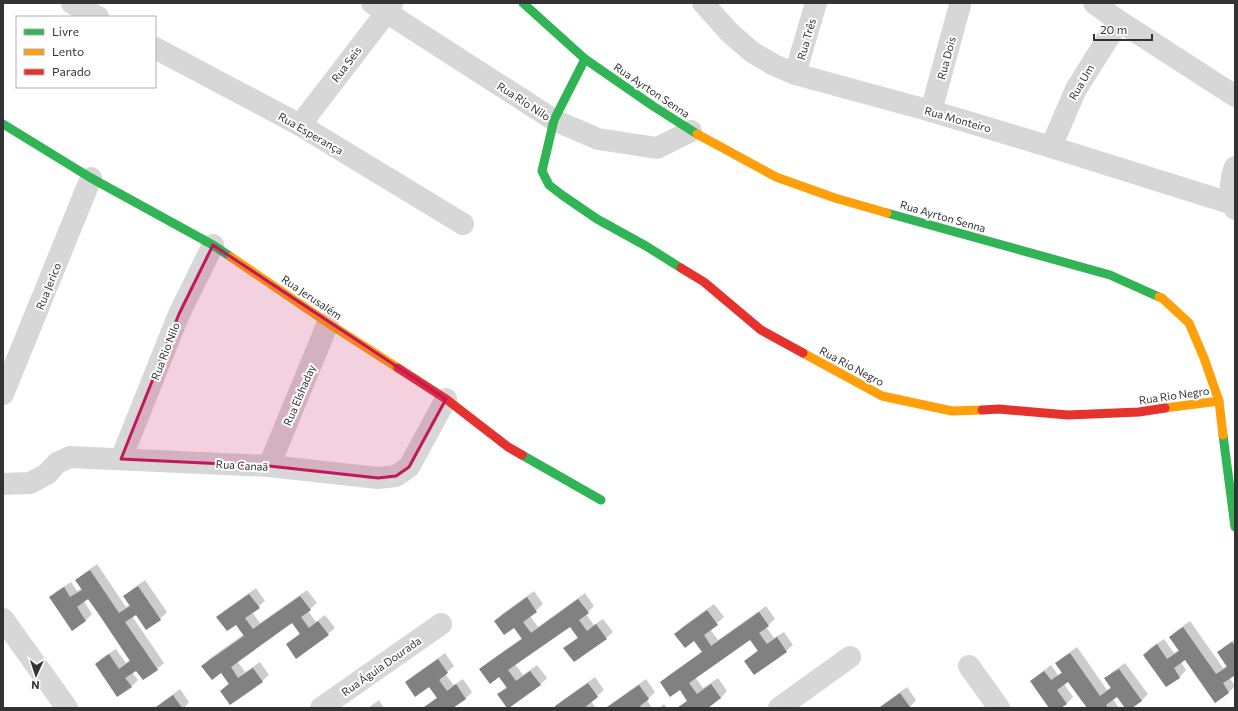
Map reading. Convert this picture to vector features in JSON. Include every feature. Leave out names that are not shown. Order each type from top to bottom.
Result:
[{"type":"street","points":[[72,3],[96,16]]},
{"type":"street","name":"Rua Ayrton Senna","points":[[523,3],[584,59],[691,131],[776,177],[835,198],[1110,276],[1162,298],[1189,323],[1204,358],[1219,400],[1235,527]]},
{"type":"street","name":"Rua Monteiro","points":[[703,3],[730,33],[752,52],[774,65],[795,74],[931,111],[1051,146],[1234,207]]},
{"type":"street","name":"Rua Três","points":[[795,74],[816,3]]},
{"type":"street","points":[[1094,3],[1119,21],[1235,96]]},
{"type":"street","name":"Rua Dois","points":[[931,111],[960,5]]},
{"type":"street","name":"Rua Rio Nilo","points":[[383,6],[554,120],[598,139],[657,148],[691,131]]},
{"type":"street","name":"Rua Seis","points":[[300,125],[383,6]]},
{"type":"street","name":"Rua Um","points":[[1051,146],[1076,89],[1119,21]]},
{"type":"street","name":"Rua Esperança","points":[[156,49],[300,125],[463,224]]},
{"type":"street","points":[[554,120],[584,59]]},
{"type":"street","name":"Rua Rio Negro","points":[[554,120],[542,171],[549,185],[597,219],[646,246],[704,282],[761,330],[882,396],[952,411],[999,409],[1068,415],[1139,412],[1219,400]]},
{"type":"street","name":"Rua Jerusalém","points":[[3,124],[91,178],[214,245],[328,323],[446,399],[508,447],[601,500]]},
{"type":"street","points":[[1234,207],[1231,184],[1235,167]]},
{"type":"street","name":"Rua Jerico","points":[[3,394],[91,178]]},
{"type":"street","name":"Rua Rio Nilo","points":[[121,459],[179,314],[214,245]]},
{"type":"street","name":"Rua Elshaday","points":[[269,466],[328,323]]},
{"type":"street","name":"Rua Canaã","points":[[3,484],[30,483],[47,474],[57,463],[70,457],[269,466],[378,478],[396,476],[409,467],[446,399]]},
{"type":"street","points":[[3,620],[67,708]]},
{"type":"street","name":"Rua Águia Dourada","points":[[321,708],[441,624]]},
{"type":"street","points":[[779,708],[850,657]]},
{"type":"street","points":[[969,666],[999,708]]},
{"type":"highlighted area","points":[[213,245],[446,399],[409,467],[396,476],[378,478],[269,466],[121,459],[179,314]]},
{"type":"building","points":[[90,570],[119,613],[130,606],[123,596],[138,586],[161,620],[146,630],[136,615],[125,622],[158,670],[143,680],[136,671],[125,678],[132,687],[117,697],[95,664],[109,654],[119,669],[130,661],[98,613],[88,599],[77,607],[86,621],[72,631],[49,597],[64,587],[70,597],[82,590],[75,580]]},
{"type":"building","points":[[249,594],[260,608],[245,618],[253,629],[300,596],[311,610],[301,617],[309,628],[318,621],[329,635],[296,659],[286,644],[300,634],[292,623],[231,667],[238,678],[253,668],[263,682],[230,705],[220,691],[229,684],[221,673],[212,680],[201,666],[244,636],[236,625],[227,631],[216,617]]},
{"type":"building","points":[[527,597],[537,612],[523,622],[531,633],[578,599],[589,613],[579,620],[587,631],[596,624],[607,639],[574,662],[563,648],[578,638],[570,627],[508,670],[516,681],[530,671],[541,685],[507,708],[497,694],[507,688],[499,677],[490,684],[479,669],[522,639],[514,628],[504,635],[494,621]]},
{"type":"building","points":[[707,610],[718,625],[704,635],[711,646],[759,612],[769,626],[759,633],[767,644],[777,637],[787,652],[754,675],[744,661],[758,651],[750,640],[689,683],[697,694],[711,684],[721,698],[708,708],[677,708],[687,701],[680,690],[670,697],[660,682],[702,652],[694,641],[685,648],[674,634]]},
{"type":"building","points":[[1183,627],[1216,674],[1227,667],[1217,652],[1232,642],[1235,646],[1235,677],[1234,676],[1223,683],[1229,693],[1215,703],[1185,660],[1174,668],[1180,678],[1166,687],[1143,655],[1157,644],[1167,659],[1179,651],[1169,637]]},
{"type":"building","points":[[1070,653],[1100,696],[1111,688],[1104,678],[1119,669],[1142,701],[1132,708],[1125,708],[1117,697],[1106,705],[1108,708],[1087,708],[1068,682],[1057,690],[1067,704],[1061,708],[1049,708],[1030,681],[1044,671],[1051,680],[1062,673],[1055,663]]},
{"type":"building","points":[[438,659],[448,673],[439,680],[447,691],[456,684],[466,699],[453,708],[423,708],[437,698],[429,687],[415,697],[405,682]]},
{"type":"building","points":[[588,683],[598,697],[584,708],[556,708],[555,706]]},
{"type":"building","points":[[639,685],[649,699],[640,706],[641,708],[606,708]]},
{"type":"building","points":[[900,693],[910,707],[879,708]]},
{"type":"building","points":[[173,695],[182,708],[155,708]]},
{"type":"traffic: fast","points":[[523,3],[585,59],[653,106],[697,134]]},
{"type":"traffic: fast","points":[[585,59],[554,120],[542,171],[549,185],[562,195],[597,219],[646,246],[681,268]]},
{"type":"traffic: fast","points":[[3,124],[91,178],[213,245],[231,257]]},
{"type":"traffic: fast","points":[[887,213],[1110,275],[1159,297]]},
{"type":"traffic: fast","points":[[1223,435],[1235,527]]},
{"type":"traffic: fast","points":[[522,455],[601,500]]},
{"type":"traffic: slow","points":[[697,134],[776,177],[835,198],[887,213]]},
{"type":"traffic: slow","points":[[231,257],[328,323],[398,368]]},
{"type":"traffic: slow","points":[[1159,297],[1162,298],[1189,323],[1204,358],[1219,401],[1223,435]]},
{"type":"traffic: slow","points":[[803,353],[882,396],[952,411],[982,410]]},
{"type":"traffic: slow","points":[[1165,408],[1219,401]]},
{"type":"traffic: jam","points":[[681,268],[704,282],[761,330],[803,353]]},
{"type":"traffic: jam","points":[[398,368],[446,399],[508,447],[522,455]]},
{"type":"traffic: jam","points":[[982,410],[999,409],[1068,415],[1139,412],[1165,408]]}]
